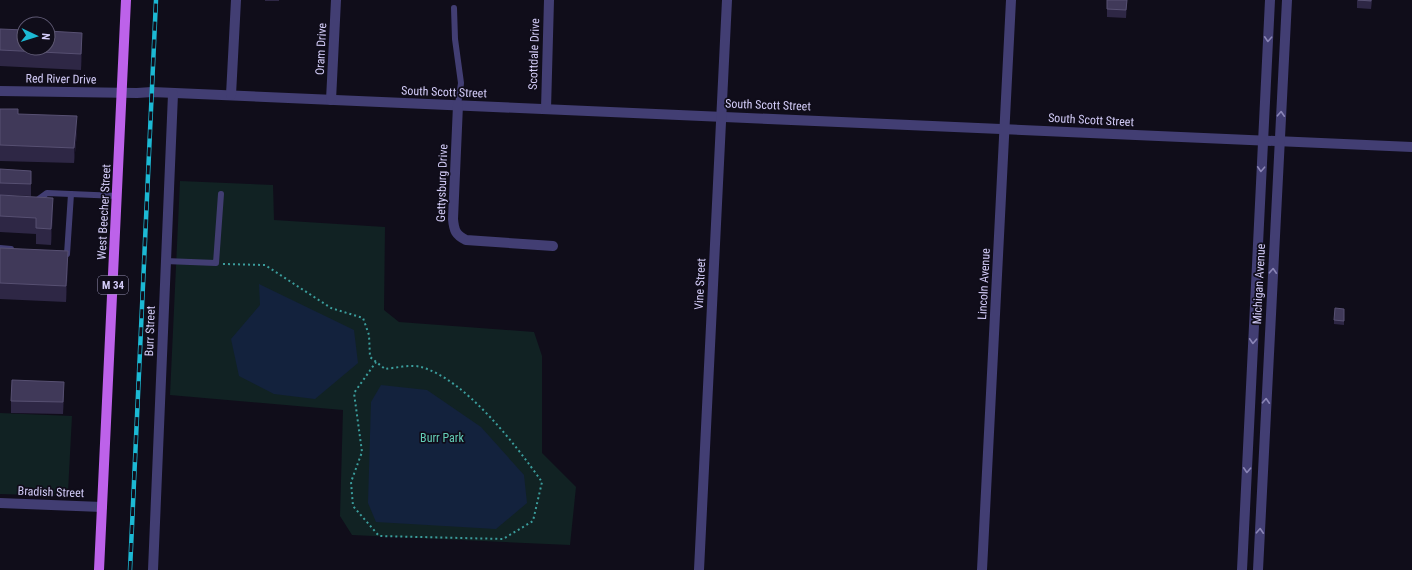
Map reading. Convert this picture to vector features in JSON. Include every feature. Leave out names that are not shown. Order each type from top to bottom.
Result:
[{"type":"main road","name":"West Beecher Street","points":[[99,570],[118,196],[126,0]]},
{"type":"street","points":[[231,95],[236,0]]},
{"type":"street","name":"Oram Drive","points":[[331,100],[336,0]]},
{"type":"street","name":"Scottdale Drive","points":[[546,109],[549,0]]},
{"type":"street","name":"Vine Street","points":[[700,570],[727,0]]},
{"type":"street","name":"Lincoln Avenue","points":[[982,570],[1011,0]]},
{"type":"street","name":"Michigan Avenue","points":[[1242,570],[1270,0]]},
{"type":"street","name":"Michigan Avenue","points":[[1258,570],[1287,0]]},
{"type":"street","name":"Red River Drive","points":[[0,91],[122,92]]},
{"type":"street","name":"South Scott Street","points":[[122,92],[231,95],[722,116],[1412,148]]},
{"type":"street","name":"Burr Street","points":[[153,570],[173,94]]},
{"type":"street","name":"Gettysburg Drive","points":[[458,105],[453,219],[454,229],[458,236],[466,240],[553,246]]},
{"type":"street","name":"Bradish Street","points":[[0,503],[102,507]]},
{"type":"lane","points":[[454,8],[455,39],[461,83],[458,105]]},
{"type":"lane","points":[[26,204],[33,204],[47,193],[118,196]]},
{"type":"lane","points":[[52,252],[67,254],[71,194]]},
{"type":"lane","points":[[165,261],[216,263],[221,194]]},
{"type":"lane","points":[[0,248],[15,249]]},
{"type":"path","points":[[216,263],[266,265],[331,308],[363,318],[369,335],[370,357],[385,369],[421,366],[458,385],[517,446],[542,482],[533,521],[503,539],[379,536],[353,506],[351,482],[362,452],[354,393],[376,362]]},
{"type":"green space","name":"Burr Park","points":[[180,181],[273,185],[274,220],[385,227],[384,310],[399,322],[534,332],[542,356],[542,453],[576,487],[570,545],[352,535],[340,516],[343,410],[170,395]]},
{"type":"green space","points":[[0,413],[72,416],[67,496],[0,494]]},
{"type":"water","points":[[259,284],[354,330],[358,363],[315,399],[274,394],[239,376],[231,339],[260,305]]},
{"type":"water","points":[[381,385],[427,390],[481,427],[524,475],[527,503],[496,529],[376,522],[368,503],[371,402]]},
{"type":"building","points":[[1107,0],[1127,0],[1126,10],[1107,9]]},
{"type":"building","points":[[0,29],[16,30],[16,51],[0,50]]},
{"type":"building","points":[[56,31],[82,33],[81,54],[56,53]]},
{"type":"building","points":[[0,109],[18,109],[18,114],[77,116],[74,148],[0,145]]},
{"type":"building","points":[[0,169],[31,171],[31,184],[0,183]]},
{"type":"building","points":[[0,195],[53,198],[51,229],[36,228],[36,218],[0,216]]},
{"type":"building","points":[[0,248],[68,251],[66,286],[0,283]]},
{"type":"building","points":[[1335,308],[1344,309],[1344,321],[1334,320]]},
{"type":"building","points":[[12,380],[64,382],[63,402],[11,401]]},
{"type":"railway","points":[[130,570],[156,0]]}]
